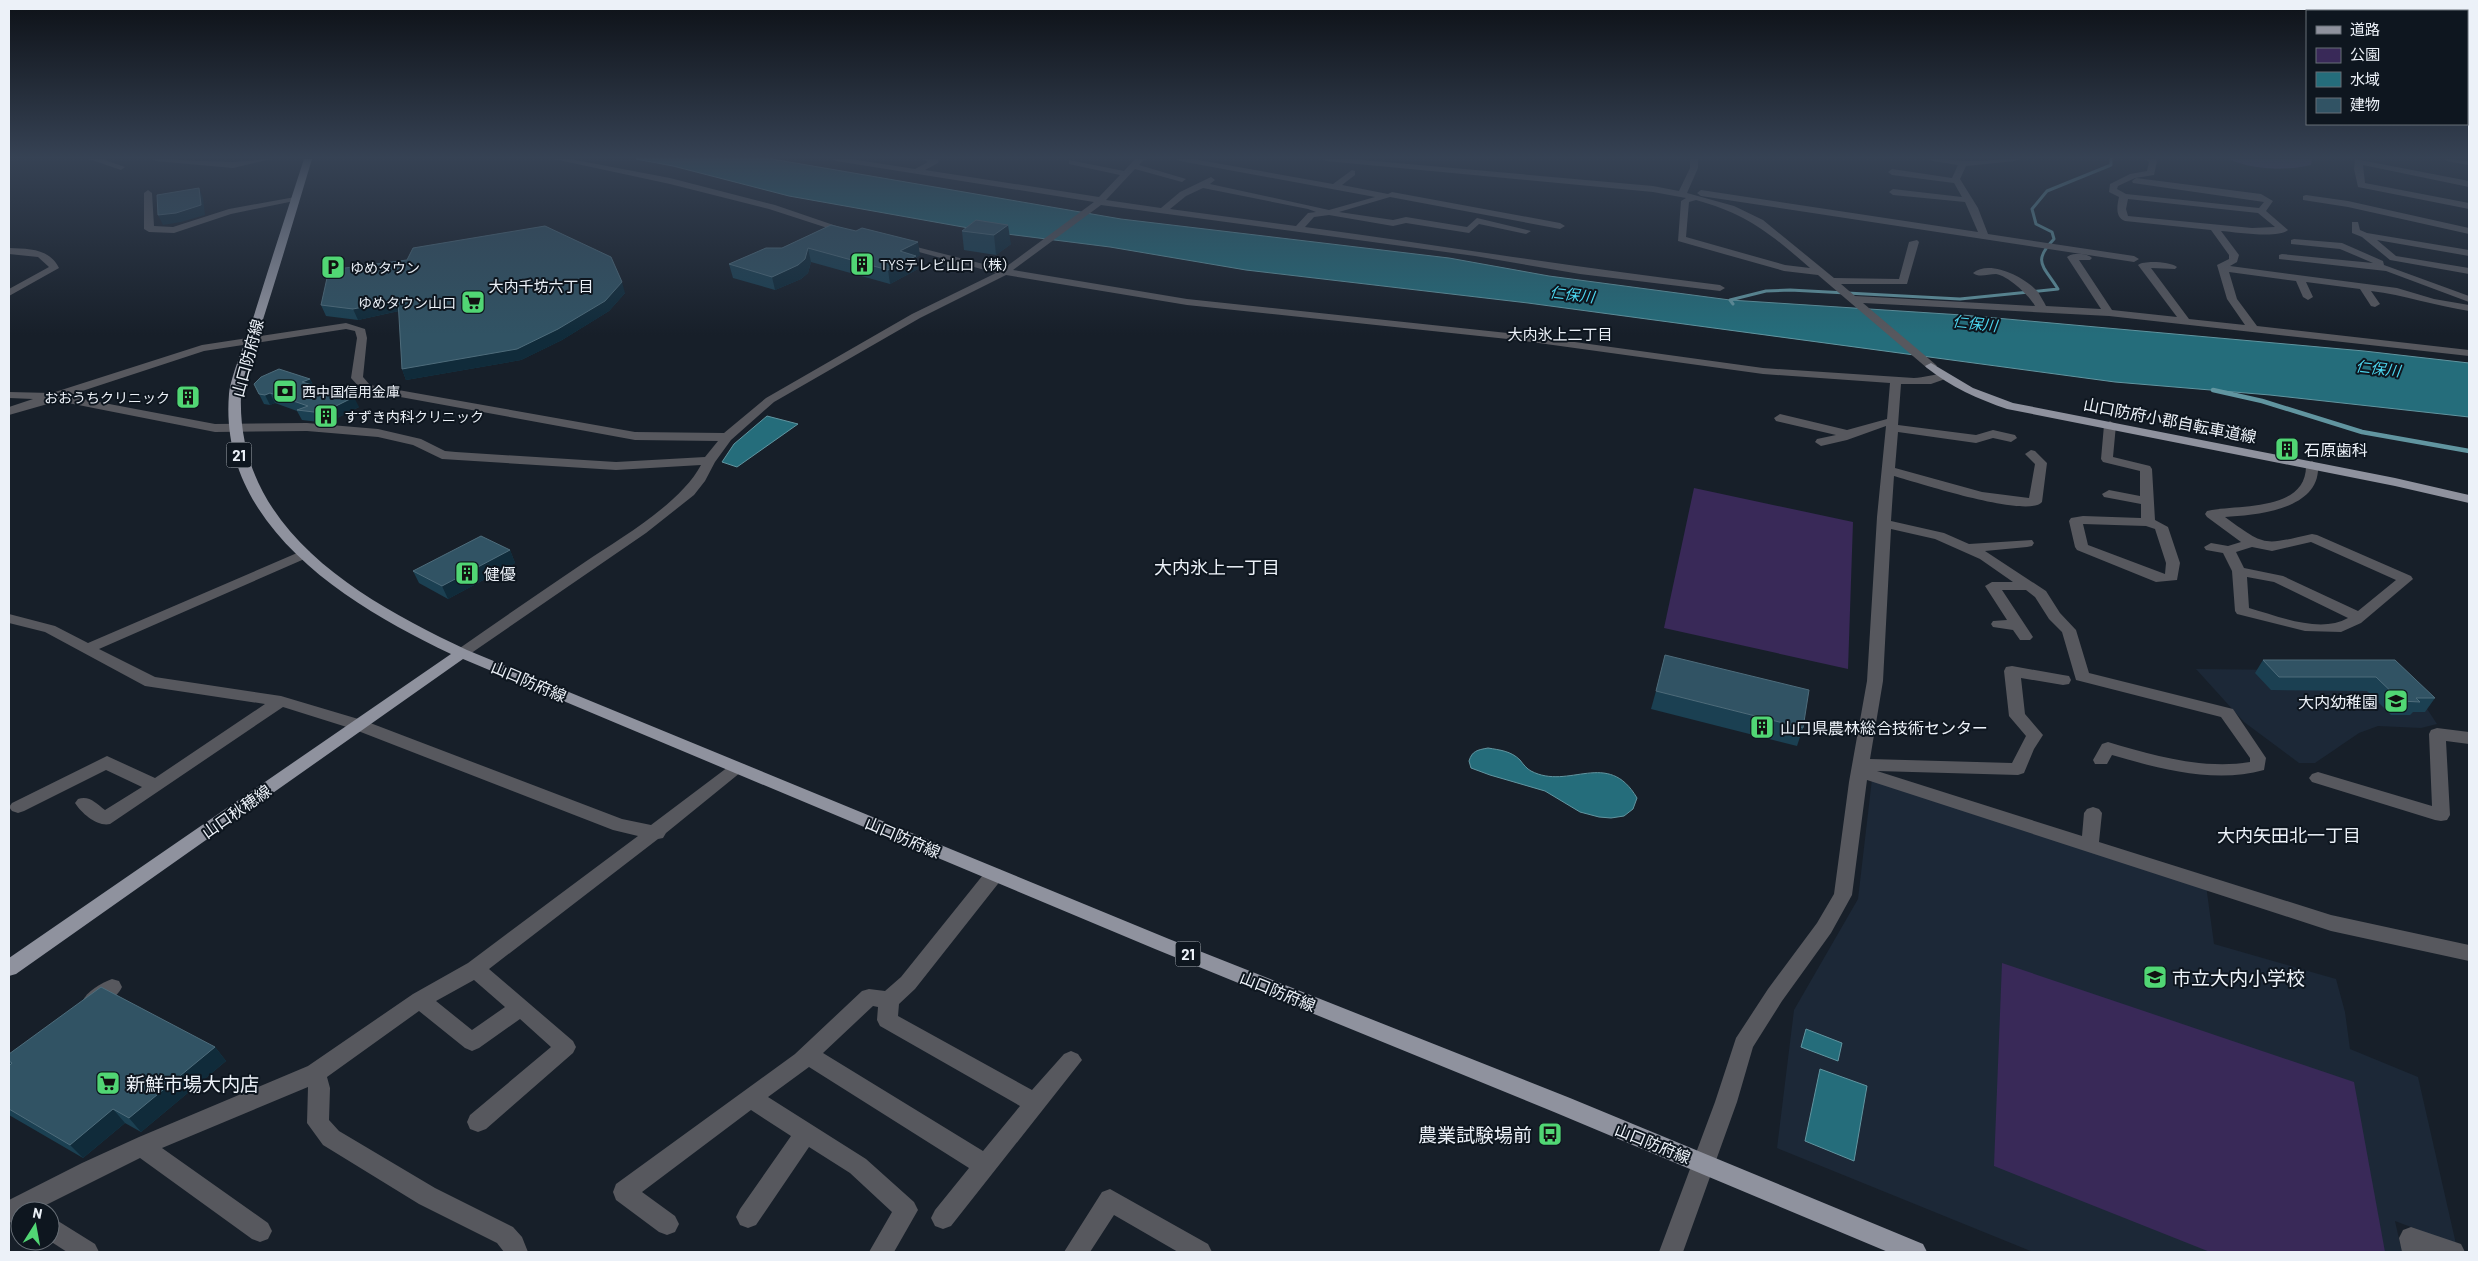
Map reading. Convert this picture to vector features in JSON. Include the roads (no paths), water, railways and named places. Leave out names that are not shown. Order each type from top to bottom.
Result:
[{"type":"main road","name":"山口防府線","points":[[289,218],[235,393],[234,428],[243,466],[254,492],[280,530],[342,588],[428,638],[462,653],[994,874],[1915,1252]]},
{"type":"main road","name":"山口防府小郡自転車道線","points":[[1930,364],[1957,385],[1994,400],[2312,465],[2469,500]]},
{"type":"main road","name":"山口秋穂線","points":[[9,968],[462,653]]},
{"type":"street","points":[[149,218],[149,229],[174,230],[211,218]]},
{"type":"street","points":[[805,218],[858,234]]},
{"type":"street","points":[[462,653],[663,514],[699,481],[709,461],[727,436],[770,400],[916,316],[1005,272],[1077,218]]},
{"type":"street","points":[[1211,218],[1475,253],[1588,272],[1720,288]]},
{"type":"street","points":[[1297,230],[1308,218]]},
{"type":"street","points":[[1359,218],[1394,223],[1406,220],[1468,230],[1477,221],[1526,231]]},
{"type":"street","points":[[1515,218],[1560,226]]},
{"type":"street","points":[[1684,218],[1681,238],[1784,268],[1822,272]]},
{"type":"street","points":[[1750,218],[1764,224],[1930,364]]},
{"type":"street","points":[[1875,218],[2134,259],[2136,261],[2072,257],[2109,313]]},
{"type":"street","points":[[1976,218],[1984,235]]},
{"type":"street","points":[[2125,218],[2252,231],[2283,230],[2269,218]]},
{"type":"street","points":[[2410,218],[2469,231]]},
{"type":"street","points":[[2355,224],[2355,231],[2365,235],[2469,253]]},
{"type":"street","points":[[2214,227],[2234,255],[2234,260],[2222,265],[2232,299],[2252,327]]},
{"type":"street","points":[[2365,235],[2393,258],[2469,271]]},
{"type":"street","points":[[885,241],[1005,272],[1188,302],[1517,337],[1763,371],[1931,381],[1944,376]]},
{"type":"street","points":[[1832,281],[1903,282],[1914,242]]},
{"type":"street","points":[[2294,242],[2342,246],[2388,268],[2469,299]]},
{"type":"street","points":[[9,251],[44,255],[51,260],[54,268],[9,292]]},
{"type":"street","points":[[2282,257],[2388,268]]},
{"type":"street","points":[[2172,267],[2143,265],[2185,321]]},
{"type":"street","points":[[2224,268],[2397,291],[2433,302],[2469,308]]},
{"type":"street","points":[[1978,273],[2000,271],[2031,291],[2042,308]]},
{"type":"street","points":[[2300,279],[2307,294],[2318,292]]},
{"type":"street","points":[[2364,287],[2375,304]]},
{"type":"street","points":[[1857,302],[2042,308],[2109,313],[2252,327],[2469,353]]},
{"type":"street","points":[[9,412],[58,397],[184,352],[338,326],[360,329],[362,338],[357,378],[366,388],[635,436],[727,436]]},
{"type":"street","points":[[1671,1252],[1702,1163],[1726,1102],[1743,1044],[1775,995],[1824,928],[1843,895],[1860,768],[1875,680],[1884,516],[1896,380]]},
{"type":"street","points":[[9,395],[58,397],[198,426],[234,428],[307,427],[378,433],[417,442],[442,454],[456,456],[616,466],[709,461]]},
{"type":"street","points":[[1780,418],[1808,420],[1847,434]]},
{"type":"street","points":[[1821,442],[1859,432],[1884,422],[1976,439],[1993,434],[2011,438]]},
{"type":"street","points":[[2110,425],[2107,459],[2146,469],[2148,522]]},
{"type":"street","points":[[1889,470],[1937,484],[2018,503],[2035,502],[2041,463],[2031,454]]},
{"type":"street","points":[[2228,550],[2239,570],[2242,611],[2328,629],[2342,627],[2358,617],[2406,579],[2312,538],[2272,547],[2252,543],[2212,514],[2270,508],[2298,498],[2313,474],[2312,465]]},
{"type":"street","points":[[2109,494],[2146,501]]},
{"type":"street","points":[[2083,520],[2148,522],[2161,526],[2173,563],[2172,576],[2161,579],[2082,547],[2076,522],[2083,520]]},
{"type":"street","points":[[1885,524],[1939,536],[1985,556],[2041,594],[2054,616],[2069,630],[2082,676],[2226,713],[2258,758],[2258,766],[2242,770],[2186,765],[2131,755],[2107,748]]},
{"type":"street","points":[[1968,548],[2027,543]]},
{"type":"street","points":[[2211,547],[2228,550],[2252,543]]},
{"type":"street","points":[[88,648],[304,554]]},
{"type":"street","points":[[2239,570],[2278,580],[2358,617]]},
{"type":"street","points":[[1998,624],[2022,632],[1992,586],[2030,586]]},
{"type":"street","points":[[9,618],[50,629],[151,682],[281,701],[359,725],[619,825],[657,833]]},
{"type":"street","points":[[1860,768],[2018,769],[2026,748],[2035,735],[2017,716],[2012,671],[2063,680]]},
{"type":"street","points":[[84,803],[104,819],[281,701]]},
{"type":"street","points":[[2318,778],[2441,814],[2438,734],[2469,738]]},
{"type":"street","points":[[18,807],[108,762],[115,768],[156,786]]},
{"type":"street","points":[[35,1201],[90,1170],[147,1144],[249,1103],[316,1073],[420,1000],[475,969],[657,833],[738,768]]},
{"type":"street","points":[[1860,768],[2331,923],[2469,953]]},
{"type":"street","points":[[2090,845],[2093,813]]},
{"type":"street","points":[[994,874],[908,983],[889,1000],[888,1020],[1035,1103]]},
{"type":"street","points":[[475,969],[566,1047],[478,1122]]},
{"type":"street","points":[[80,1010],[112,987]]},
{"type":"street","points":[[667,1224],[624,1192],[654,1167],[751,1098],[807,1054],[870,997],[889,1000]]},
{"type":"street","points":[[420,1000],[472,1042],[520,1008]]},
{"type":"street","points":[[807,1054],[986,1165]]},
{"type":"street","points":[[943,1218],[1071,1060]]},
{"type":"street","points":[[316,1073],[319,1088],[318,1122],[331,1138],[427,1196],[505,1235],[514,1245],[516,1252]]},
{"type":"street","points":[[751,1098],[858,1166],[906,1210],[881,1252]]},
{"type":"street","points":[[748,1217],[805,1134]]},
{"type":"street","points":[[147,1144],[148,1151],[260,1231]]},
{"type":"street","points":[[1076,1252],[1110,1200],[1200,1252]]},
{"type":"street","points":[[60,1234],[87,1252]]},
{"type":"street","points":[[2414,1252],[2411,1238],[2453,1252]]},
{"type":"water","name":"仁保川","points":[[912,218],[1114,218],[1449,258],[1549,276],[1730,300],[1962,315],[2364,351],[2469,363],[2469,417],[2270,395],[2115,382],[1528,303],[1246,270],[1110,247],[991,232]]},
{"type":"water","points":[[767,416],[798,424],[737,467],[722,462],[734,444]]},
{"type":"water","points":[[1488,748],[1505,751],[1520,760],[1530,770],[1545,776],[1560,777],[1601,773],[1614,776],[1626,783],[1637,798],[1633,809],[1624,816],[1599,817],[1580,812],[1545,791],[1471,768],[1469,761],[1473,753]]},
{"type":"water","points":[[1806,1029],[1842,1043],[1838,1061],[1801,1047]]},
{"type":"water","points":[[1820,1069],[1867,1086],[1854,1161],[1805,1141]]},
{"type":"waterway","points":[[1733,304],[1730,300],[1766,291],[1790,290],[1960,299],[2058,289],[2042,264],[2043,253],[2054,239],[2052,232],[2036,224],[2034,218]]},
{"type":"waterway","points":[[2213,390],[2262,401],[2362,432],[2469,451]]},
{"type":"place","name":"TYSテレビ山口（株）","points":[[862,264]]},
{"type":"place","name":"ゆめタウン","points":[[333,267]]},
{"type":"place","name":"ゆめタウン山口","points":[[473,302]]},
{"type":"place","name":"西中国信用金庫","points":[[285,391]]},
{"type":"place","name":"おおうちクリニック","points":[[188,397]]},
{"type":"place","name":"すずき内科クリニック","points":[[326,416]]},
{"type":"place","name":"石原歯科","points":[[2287,449]]},
{"type":"place","name":"健優","points":[[467,573]]},
{"type":"place","name":"大内幼稚園","points":[[2396,701]]},
{"type":"place","name":"山口県農林総合技術センター","points":[[1762,727]]},
{"type":"place","name":"市立大内小学校","points":[[2155,977]]},
{"type":"place","name":"新鮮市場大内店","points":[[108,1083]]},
{"type":"place","name":"農業試験場前","points":[[1550,1134]]},
{"type":"district","name":"大内千坊六丁目","points":[[541,286]]},
{"type":"district","name":"大内氷上二丁目","points":[[1560,334]]},
{"type":"district","name":"大内氷上一丁目","points":[[1217,567]]},
{"type":"district","name":"大内矢田北一丁目","points":[[2289,835]]}]
